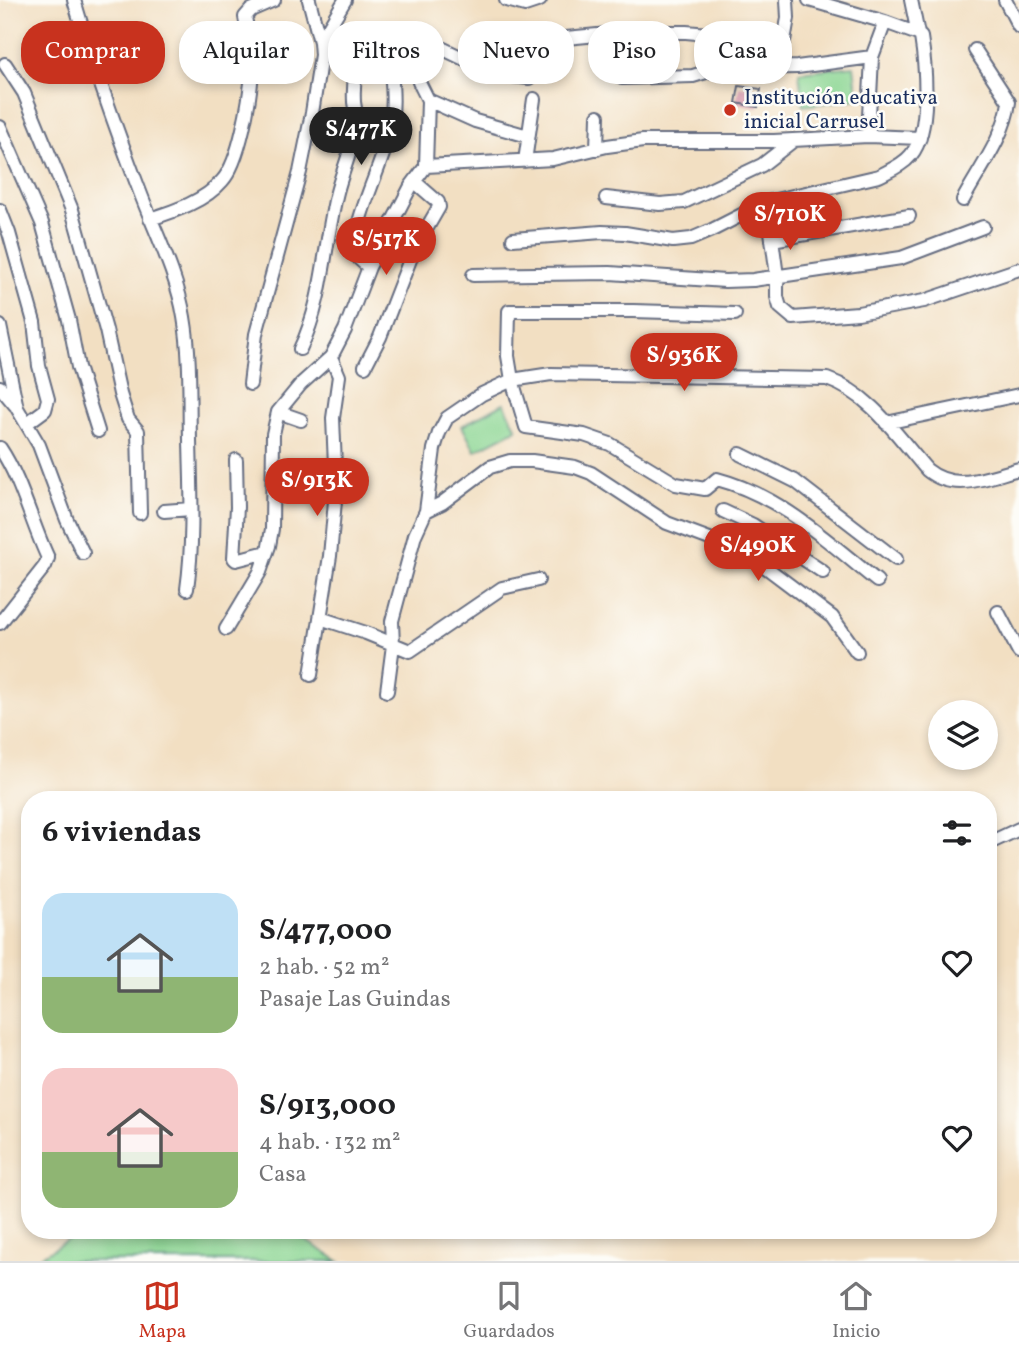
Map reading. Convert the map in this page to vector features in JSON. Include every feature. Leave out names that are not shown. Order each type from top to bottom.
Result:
[{"type":"street","points":[[74,0],[94,66],[172,275],[184,316],[189,362],[191,509],[191,557],[187,589]]},
{"type":"street","points":[[150,219],[211,192],[224,179],[234,162],[246,116],[253,69],[245,18],[251,10],[274,0]]},
{"type":"street","points":[[250,384],[256,334],[302,160],[321,55],[309,0]]},
{"type":"street","points":[[320,41],[345,0]]},
{"type":"street","points":[[506,0],[525,5],[540,0]]},
{"type":"street","points":[[574,37],[629,32],[686,32],[784,41],[788,18],[787,0]]},
{"type":"street","points":[[809,0],[918,34]]},
{"type":"street","points":[[513,239],[602,232],[673,240],[691,239],[767,202],[879,176],[909,158],[920,138],[925,76],[922,44],[911,0]]},
{"type":"street","points":[[1005,0],[1019,27]]},
{"type":"street","points":[[868,136],[872,57],[885,22]]},
{"type":"street","points":[[320,41],[328,42]]},
{"type":"street","points":[[963,200],[1008,113],[1009,102],[975,50]]},
{"type":"street","points":[[680,76],[694,76],[716,69],[797,67],[872,57]]},
{"type":"street","points":[[5,64],[24,93],[72,210],[106,330],[120,394],[128,419],[138,431],[140,513]]},
{"type":"street","points":[[300,349],[311,327],[338,190],[353,139],[356,121],[356,84]]},
{"type":"street","points":[[369,267],[358,258],[355,244],[391,126],[391,84]]},
{"type":"street","points":[[226,629],[260,572],[267,552],[272,529],[273,434],[278,412],[302,384],[331,357],[345,330],[369,267],[426,166],[428,100],[420,84]]},
{"type":"street","points":[[525,161],[534,99]]},
{"type":"street","points":[[428,100],[475,121],[528,136]]},
{"type":"street","points":[[597,149],[598,116]]},
{"type":"street","points":[[0,127],[42,223],[69,320],[78,367],[98,431]]},
{"type":"street","points":[[426,166],[553,159],[643,141],[795,140],[868,136],[920,138]]},
{"type":"street","points":[[606,198],[660,204],[684,202],[762,165],[795,140]]},
{"type":"street","points":[[365,366],[380,337],[413,252],[439,207],[439,202],[415,182]]},
{"type":"street","points":[[767,202],[777,276],[777,297],[780,307],[793,318],[893,308],[924,301],[1019,270]]},
{"type":"street","points":[[0,210],[34,322],[39,366],[48,399],[47,407],[36,418],[25,420]]},
{"type":"street","points":[[772,240],[909,216]]},
{"type":"street","points":[[473,275],[610,273],[725,281],[901,258],[983,227]]},
{"type":"street","points":[[735,314],[509,311],[508,356],[512,380],[529,429],[584,435],[610,444],[676,484],[705,489],[718,479],[741,488],[786,508],[877,581]]},
{"type":"street","points":[[0,326],[17,408]]},
{"type":"street","points":[[311,675],[330,556],[336,490],[333,418],[339,376],[331,357]]},
{"type":"street","points":[[387,691],[393,645],[391,621],[415,535],[426,511],[434,449],[439,433],[447,418],[482,394],[512,380],[551,374],[827,379],[845,385],[862,397],[937,479],[962,483],[1019,469]]},
{"type":"street","points":[[0,387],[17,408],[39,445],[67,520],[83,553]]},
{"type":"street","points":[[886,423],[1019,395]]},
{"type":"street","points":[[278,412],[301,420]]},
{"type":"street","points":[[0,448],[12,467],[32,524],[48,558],[45,566],[0,623]]},
{"type":"street","points":[[740,454],[795,481],[896,559]]},
{"type":"street","points":[[236,460],[234,558],[236,560],[267,552]]},
{"type":"street","points":[[426,511],[442,503],[490,467],[510,461],[575,467],[591,473],[667,523],[747,553],[832,617],[857,652]]},
{"type":"street","points":[[164,511],[191,509]]},
{"type":"street","points":[[723,511],[753,525],[823,572]]},
{"type":"street","points":[[320,618],[410,651],[502,588],[538,580]]},
{"type":"street","points":[[998,612],[1019,652]]},
{"type":"street","points":[[997,840],[1019,830]]},
{"type":"green space","points":[[854,66],[858,99],[803,106],[799,72]]},
{"type":"green space","points":[[504,403],[517,429],[475,451],[462,426]]},
{"type":"green space","points":[[69,1239],[303,1239],[339,1261],[33,1261]]},
{"type":"building","points":[[739,86],[761,89],[758,107],[736,103]]},
{"type":"place","name":"Institución educativa inicial Carrusel","points":[[730,110]]}]
